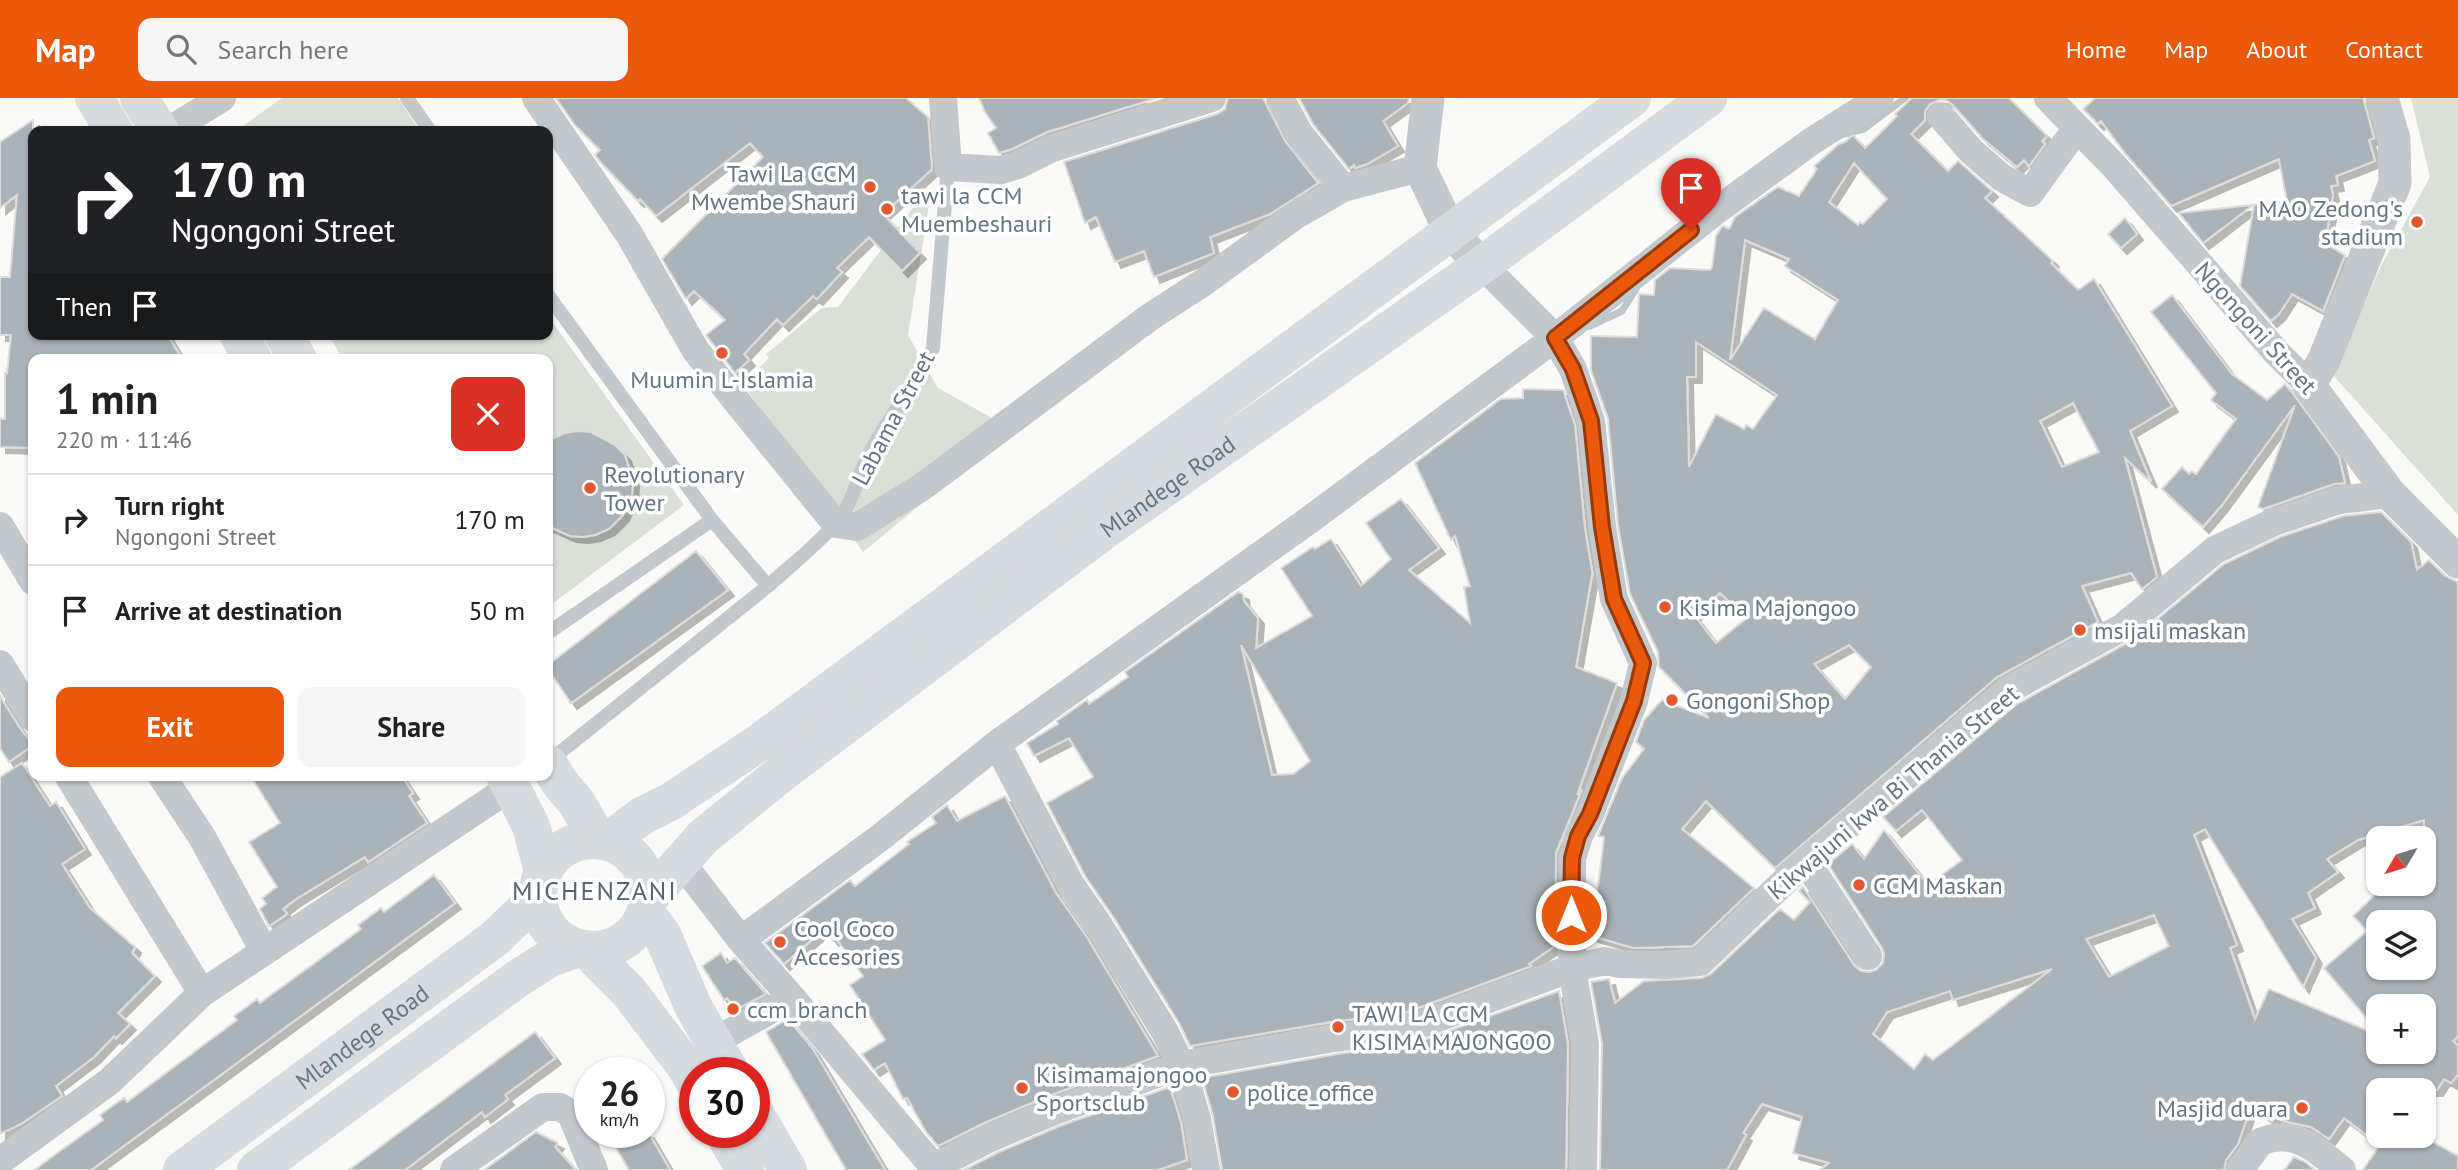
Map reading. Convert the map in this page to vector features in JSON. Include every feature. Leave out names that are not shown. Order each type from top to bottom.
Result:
[{"type":"main road","points":[[94,98],[111,126]]},
{"type":"main road","points":[[139,98],[157,126]]},
{"type":"main road","name":"Mlandege Road","points":[[647,907],[681,862],[717,824],[1092,519],[1451,233],[1632,98]]},
{"type":"main road","name":"Mlandege Road","points":[[603,840],[670,802],[1092,519],[1482,265],[1708,98]]},
{"type":"main road","points":[[553,771],[603,840]]},
{"type":"main road","points":[[508,781],[531,826],[540,884],[540,908],[548,926],[563,941],[582,949],[629,992],[679,1058]]},
{"type":"main road","points":[[540,884],[551,859],[567,845],[588,839],[603,840],[627,851],[635,858],[646,878],[647,907],[662,934],[693,1006],[722,1057]]},
{"type":"main road","name":"Mlandege Road","points":[[182,1170],[494,939],[540,884]]},
{"type":"main road","points":[[582,949],[603,949],[624,941],[633,934],[647,907]]},
{"type":"main road","name":"Mlandege Road","points":[[256,1170],[517,979],[550,958],[582,949]]},
{"type":"main road","points":[[770,1139],[788,1170]]},
{"type":"main road","points":[[733,1148],[746,1170]]},
{"type":"street","points":[[176,126],[222,98]]},
{"type":"street","points":[[536,98],[629,234],[695,351],[836,524],[857,527],[922,487],[1150,317],[1204,282],[1296,215],[1343,188],[1420,168]]},
{"type":"street","name":"Labama Street","points":[[943,98],[948,167]]},
{"type":"street","points":[[948,167],[1001,170],[1018,165],[1050,149],[1212,98]]},
{"type":"street","points":[[1280,98],[1299,133],[1343,188]]},
{"type":"street","points":[[1428,98],[1420,168],[1451,233],[1555,338],[1573,369],[1591,421],[1602,527],[1614,599],[1643,663],[1634,701],[1590,814],[1578,836],[1572,858],[1572,968],[1585,1044],[1583,1170]]},
{"type":"street","points":[[741,940],[881,838],[997,744],[1312,518],[1555,338],[1713,213],[1812,141],[1880,98]]},
{"type":"street","name":"Ngongoni Street","points":[[2049,98],[2115,167],[2276,352],[2309,384],[2390,494],[2458,562]]},
{"type":"street","points":[[2309,384],[2325,360],[2395,183],[2394,139],[2382,98]]},
{"type":"street","points":[[1941,116],[1971,151],[2001,177],[2030,193],[2077,128]]},
{"type":"street","name":"Kikwajuni kwa Bi Thania Street","points":[[935,1168],[990,1138],[1054,1111],[1181,1065],[1334,1038],[1411,1028],[1572,968],[1605,961],[1683,965],[1700,962],[1806,862],[2008,690],[2123,626],[2215,550],[2274,522],[2339,500],[2390,494]]},
{"type":"street","points":[[0,526],[28,573]]},
{"type":"street","points":[[0,664],[28,710]]},
{"type":"street","points":[[997,744],[1051,852],[1165,1032],[1181,1065],[1206,1170]]},
{"type":"street","points":[[72,781],[202,993]]},
{"type":"street","points":[[165,781],[202,837],[264,951]]},
{"type":"street","points":[[0,1161],[110,1081],[202,993],[508,781]]},
{"type":"street","points":[[681,862],[741,940],[935,1168]]},
{"type":"street","points":[[1806,862],[1868,956]]},
{"type":"street","points":[[722,1057],[792,998]]},
{"type":"street","points":[[454,1170],[543,1107],[560,1107],[571,1114],[594,1170]]},
{"type":"street","points":[[2240,1170],[2260,1142],[2282,1136],[2309,1144],[2342,1170]]},
{"type":"lane","points":[[407,98],[427,126]]},
{"type":"lane","name":"Labama Street","points":[[553,759],[768,586],[836,524],[847,508],[866,460],[893,413],[921,373],[933,348],[948,167]]},
{"type":"lane","points":[[553,302],[712,520],[768,586]]},
{"type":"lane","points":[[553,631],[712,520]]},
{"type":"shaded area","points":[[282,98],[398,98],[417,126],[243,126]]},
{"type":"shaded area","points":[[2411,98],[2458,98],[2458,515],[2333,375],[2381,266],[2430,177]]},
{"type":"shaded area","points":[[930,198],[908,335],[938,388],[1012,429],[863,552],[743,384],[769,358],[766,354],[822,308],[838,307],[918,201]]},
{"type":"shaded area","points":[[553,323],[684,505],[553,603],[553,354],[340,354],[332,340],[553,340]]},
{"type":"building","points":[[556,98],[906,98],[928,117],[932,169],[883,214],[920,253],[902,271],[869,237],[837,268],[842,272],[817,299],[813,296],[783,325],[777,319],[744,354],[749,360],[735,373],[706,335],[725,320],[694,291],[686,299],[662,259],[763,157],[750,143],[656,216],[602,164],[595,155],[600,150],[574,124]]},
{"type":"building","points":[[979,98],[1157,98],[1047,132],[999,153],[988,133],[996,128]]},
{"type":"building","points":[[1228,98],[1263,98],[1285,141],[1318,183],[1270,214],[1210,237],[1214,253],[1154,277],[1144,251],[1115,262],[1096,217],[1085,223],[1064,162],[1217,114],[1225,109]]},
{"type":"building","points":[[1299,98],[1409,98],[1408,103],[1383,121],[1398,146],[1367,164],[1355,168],[1354,165],[1349,169],[1313,124]]},
{"type":"building","points":[[1912,98],[2009,98],[2047,136],[2042,141],[2045,144],[2029,166],[2024,160],[2017,167],[1983,139],[1946,100],[1930,104],[1925,111],[1925,120],[1911,134],[1948,171],[1958,161],[1992,191],[1985,198],[2053,261],[2051,263],[2078,290],[2094,279],[2172,406],[2130,431],[2151,482],[2125,458],[2157,577],[2142,589],[2131,573],[2082,586],[2098,622],[1997,677],[1775,868],[1706,801],[1682,829],[1754,888],[1693,946],[1634,948],[1592,936],[1604,837],[1598,836],[1622,778],[1644,749],[1636,742],[1644,720],[1662,700],[1709,718],[1659,667],[1658,652],[1630,594],[1618,525],[1608,419],[1591,370],[1591,336],[1637,337],[1639,294],[1654,295],[1655,280],[1670,268],[1712,268],[1716,236],[1723,226],[1729,229],[1735,217],[1778,187],[1799,196],[1817,169],[1814,166],[1839,144],[1853,135],[1865,148],[1897,116],[1895,114]],"holes":[[[1854,163],[1887,199],[1863,224],[1860,222],[1858,225],[1829,202]],[[1745,240],[1789,259],[1785,266],[1838,300],[1815,339],[1764,308],[1730,360]],[[1696,342],[1777,395],[1753,429],[1746,425],[1744,429],[1716,414],[1689,467],[1687,377],[1696,377]],[[2073,403],[2099,452],[2062,467],[2040,421]],[[1720,593],[1747,618],[1716,643],[1694,615]],[[1849,645],[1871,667],[1845,699],[1814,664]]]},
{"type":"building","points":[[2095,98],[2363,98],[2374,138],[2369,140],[2375,161],[2336,176],[2338,185],[2331,186],[2333,195],[2325,244],[2345,255],[2323,311],[2292,294],[2271,321],[2240,286],[2254,205],[2287,202],[2279,159],[2171,206],[2101,121],[2098,124],[2083,109]]},
{"type":"building","points":[[33,120],[33,126],[28,126],[28,340],[171,340],[179,354],[28,354],[28,448],[0,447],[0,419],[5,419],[5,373],[11,335],[0,335],[0,277],[10,277],[17,195],[0,208],[0,142]]},
{"type":"building","points":[[2253,205],[2203,243],[2179,213]]},
{"type":"building","points":[[2125,218],[2137,234],[2121,248],[2108,234]]},
{"type":"building","points":[[2172,295],[2232,374],[2267,400],[2285,384],[2339,457],[2345,483],[2334,484],[2263,509],[2258,507],[2295,405],[2203,527],[2162,489],[2182,467],[2189,474],[2192,471],[2196,474],[2236,419],[2211,400],[2216,393],[2151,312]]},
{"type":"building","points":[[1523,389],[1563,390],[1575,425],[1585,529],[1593,577],[1592,575],[1576,667],[1617,683],[1577,795],[1582,789],[1556,853],[1555,946],[1529,964],[1531,966],[1407,1012],[1190,1046],[1179,1023],[1085,876],[1047,803],[1093,777],[1069,738],[1034,756],[1027,743],[1058,724],[1057,721],[1087,700],[1089,704],[1128,677],[1125,672],[1238,592],[1243,594],[1244,601],[1258,618],[1256,648],[1312,616],[1281,568],[1313,547],[1315,549],[1331,539],[1361,586],[1391,559],[1366,523],[1401,499],[1439,548],[1409,570],[1470,623],[1464,587],[1470,586],[1455,536],[1451,540],[1415,463],[1501,399],[1523,398]],"holes":[[[1241,645],[1310,761],[1293,774],[1272,775]]]},
{"type":"building","name":"Revolutionary Tower","points":[[591,432],[615,445],[625,455],[633,481],[632,495],[623,515],[609,529],[595,535],[570,536],[553,528],[553,439],[565,433]]},
{"type":"building","points":[[2381,512],[2411,542],[2417,570],[2429,560],[2445,576],[2458,582],[2458,1036],[2453,1041],[2458,1046],[2458,1074],[2451,1083],[2444,1079],[2436,1090],[2436,1078],[2366,1078],[2366,1135],[2344,1118],[2329,1139],[2311,1127],[2283,1121],[2276,1115],[2272,1121],[2251,1106],[2238,1144],[2226,1160],[2224,1170],[1820,1170],[1829,1163],[1793,1153],[1802,1117],[1762,1104],[1743,1133],[1746,1135],[1727,1170],[1600,1170],[1602,1044],[1591,982],[1609,979],[1615,1003],[1644,981],[1702,978],[1711,974],[1780,909],[1794,920],[1810,902],[1799,891],[1803,887],[1854,965],[1861,971],[1876,970],[1883,963],[1882,948],[1828,864],[1852,844],[1864,859],[1884,830],[1928,885],[1962,860],[1922,810],[1896,831],[1883,817],[2017,704],[2131,641],[2224,564],[2280,537],[2343,516]],"holes":[[[2154,915],[2169,946],[2109,977],[2086,939]],[[2052,969],[1933,1060],[1925,1054],[1914,1069],[1873,1034],[1887,1012],[1950,991],[1953,1000]]]},
{"type":"building","points":[[696,551],[728,590],[571,703],[553,676],[553,661]]},
{"type":"building","points":[[0,696],[28,739],[28,749],[9,762],[0,748]]},
{"type":"building","points":[[22,763],[28,772],[28,781],[34,781],[50,806],[56,802],[85,849],[62,864],[90,908],[135,947],[132,953],[155,976],[118,1013],[130,1024],[94,1057],[56,1086],[62,1096],[21,1124],[0,1134],[0,777]]},
{"type":"building","points":[[254,781],[405,781],[413,793],[409,796],[427,823],[368,862],[365,857],[296,899],[283,909],[287,914],[269,926],[260,909],[266,904],[262,898],[277,887],[249,842],[280,823]]},
{"type":"building","points":[[1005,796],[1056,893],[1086,936],[1158,1056],[1048,1096],[938,1146],[926,1132],[907,1098],[903,1099],[885,1063],[874,1070],[862,1054],[885,1040],[850,985],[863,976],[836,938],[833,940],[824,929],[784,964],[765,943],[850,880],[855,886],[909,844],[907,842],[936,823],[932,817],[947,805],[957,821]]},
{"type":"building","points":[[434,875],[455,903],[91,1170],[34,1170],[103,1120],[100,1115],[124,1098],[127,1102],[237,1020],[234,1016],[257,999],[260,1003],[361,929],[358,925],[381,908],[384,912]]},
{"type":"building","points":[[721,953],[727,963],[735,958],[766,994],[735,1010],[727,998],[724,1000],[702,966]]},
{"type":"building","points":[[1559,991],[1568,1045],[1566,1170],[1222,1170],[1213,1116],[1202,1078],[1337,1054],[1413,1044]]},
{"type":"building","points":[[788,1019],[813,1049],[885,1170],[846,1170],[766,1032]]},
{"type":"building","points":[[535,1032],[555,1058],[505,1095],[508,1099],[485,1117],[482,1112],[405,1170],[349,1170]]},
{"type":"building","points":[[1170,1087],[1181,1123],[1187,1160],[1158,1170],[964,1170],[1060,1126]]},
{"type":"building","points":[[536,1132],[558,1143],[555,1147],[576,1170],[484,1170]]},
{"type":"building","points":[[2436,1144],[2458,1156],[2458,1170],[2363,1170],[2378,1148],[2436,1148]]},
{"type":"building","points":[[616,1148],[657,1148],[670,1170],[629,1170]]},
{"type":"building","points":[[2294,1157],[2305,1162],[2315,1170],[2284,1170]]},
{"type":"waterway","points":[[1845,134],[1864,129],[1905,98]]},
{"type":"waterway","points":[[1590,326],[1622,311],[1636,289]]},
{"type":"place","name":"Tawi La CCM Mwembe Shauri","points":[[870,187]]},
{"type":"place","name":"tawi la CCM Muembeshauri","points":[[887,209]]},
{"type":"place","name":"MAO Zedong's stadium","points":[[2417,222]]},
{"type":"place","name":"Muumin L-Islamia","points":[[722,353]]},
{"type":"place","name":"Revolutionary Tower","points":[[590,488]]},
{"type":"place","name":"Kisima Majongoo","points":[[1665,607]]},
{"type":"place","name":"msijali maskan","points":[[2080,630]]},
{"type":"place","name":"Gongoni Shop","points":[[1672,700]]},
{"type":"place","name":"CCM Maskan","points":[[1859,885]]},
{"type":"place","name":"Cool Coco Accesories","points":[[780,942]]},
{"type":"place","name":"ccm_branch","points":[[733,1009]]},
{"type":"place","name":"TAWI LA CCM KISIMA MAJONGOO","points":[[1338,1027]]},
{"type":"place","name":"Kisimamajongoo Sportsclub","points":[[1022,1088]]},
{"type":"place","name":"police_office","points":[[1233,1092]]},
{"type":"place","name":"Masjid duara","points":[[2302,1108]]},
{"type":"district","name":"MICHENZANI","points":[[595,890]]},
{"type":"route","points":[[1571,915],[1572,858],[1578,836],[1590,814],[1634,701],[1643,663],[1614,599],[1602,527],[1591,421],[1573,369],[1555,338],[1691,230]]}]
